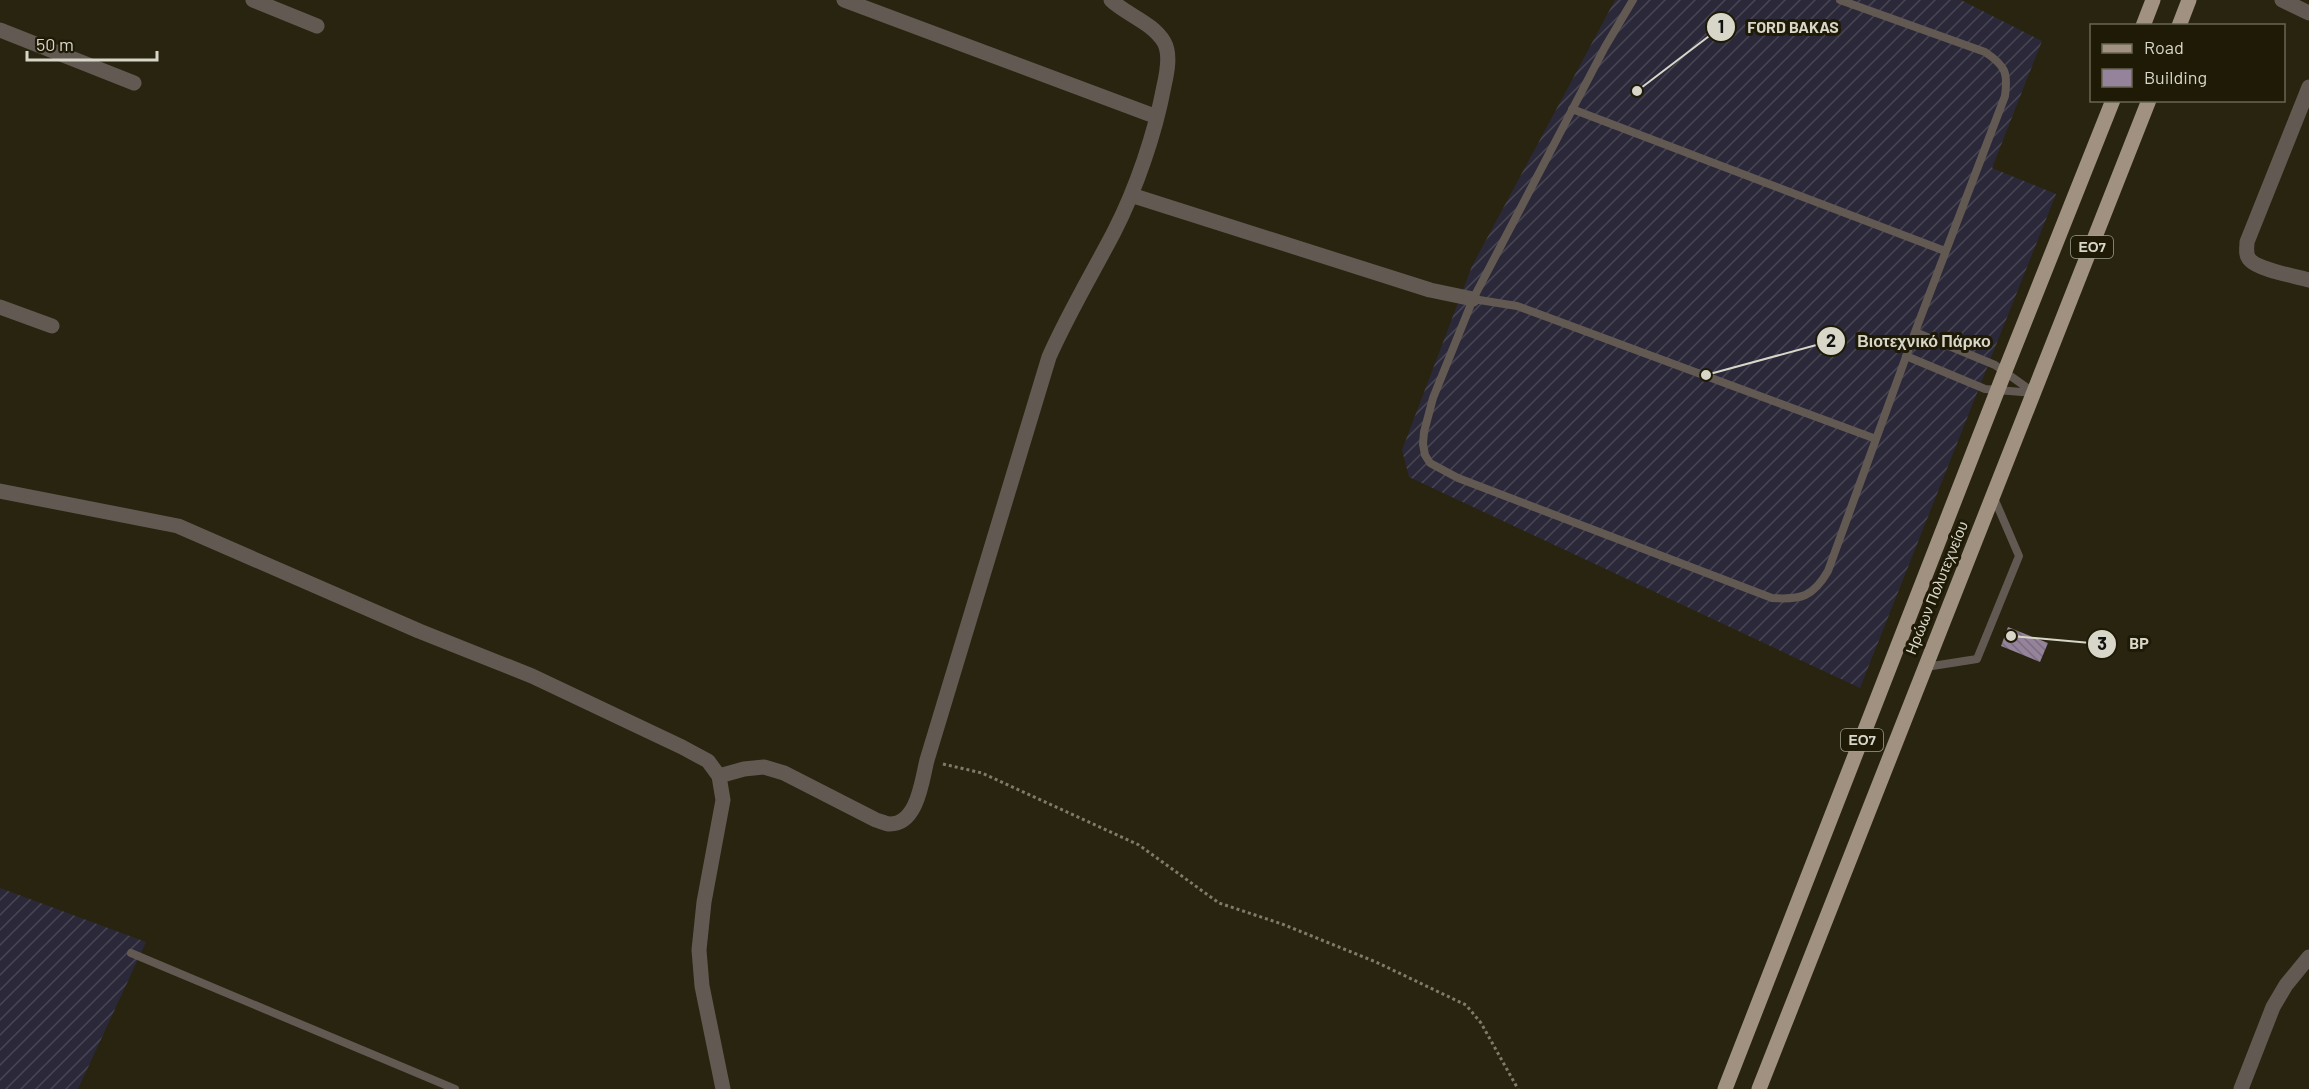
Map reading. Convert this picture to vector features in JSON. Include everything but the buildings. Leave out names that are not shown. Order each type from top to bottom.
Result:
[{"type":"main road","points":[[2144,24],[2153,0]]},
{"type":"main road","points":[[2180,24],[2189,0]]},
{"type":"main road","name":"Ηρώων Πολυτεχνείου","points":[[1725,1089],[2112,102]]},
{"type":"main road","name":"Ηρώων Πολυτεχνείου","points":[[1759,1089],[2149,102]]},
{"type":"street","points":[[253,0],[317,26]]},
{"type":"street","points":[[844,0],[1157,117]]},
{"type":"street","points":[[719,776],[744,769],[764,767],[784,773],[876,820],[892,824],[906,819],[915,803],[1049,357],[1064,323],[1131,195],[1157,117],[1168,67],[1166,44],[1152,28],[1120,9],[1111,0]]},
{"type":"street","points":[[2282,0],[2309,13]]},
{"type":"street","points":[[0,30],[134,83]]},
{"type":"street","points":[[2309,87],[2247,242],[2246,253],[2250,261],[2261,266],[2309,280]]},
{"type":"street","points":[[1131,195],[1430,290],[1473,299]]},
{"type":"street","points":[[0,307],[52,326]]},
{"type":"street","points":[[0,491],[178,526],[419,631],[532,676],[699,756],[712,765],[719,776],[722,810],[704,902],[699,950],[702,986],[723,1089]]},
{"type":"street","points":[[2241,1089],[2273,1007],[2286,985],[2309,957]]},
{"type":"lane","points":[[1633,0],[1605,47],[1473,299],[1427,416],[1423,444],[1425,455],[1430,463],[1458,478],[1772,598],[1790,599],[1807,595],[1819,586],[1829,567],[1945,251],[2005,96],[2007,77],[2000,62],[1985,52],[1840,0]]},
{"type":"lane","points":[[1572,109],[1945,251]]},
{"type":"lane","points":[[1473,299],[1517,306],[1876,439]]},
{"type":"lane","points":[[1915,332],[2005,371],[2034,393]]},
{"type":"lane","points":[[1906,356],[1985,389],[1998,392],[2034,393]]},
{"type":"lane","points":[[1926,667],[1977,659],[2019,556],[1993,496]]},
{"type":"lane","points":[[131,953],[455,1089]]},
{"type":"path","points":[[927,760],[982,773],[1139,845],[1220,903],[1282,924],[1376,962],[1466,1005],[1481,1023],[1518,1089]]},
{"type":"shaded area","points":[[1615,0],[1961,0],[2042,41],[1992,168],[2056,194],[1860,688],[1409,477],[1402,450],[1472,266]]},
{"type":"shaded area","points":[[0,888],[146,942],[78,1089],[0,1089]]},
{"type":"place","name":"FORD BAKAS","points":[[1637,91]]},
{"type":"place","name":"Βιοτεχνικό Πάρκο","points":[[1706,375]]},
{"type":"place","name":"BP","points":[[2011,636]]}]
